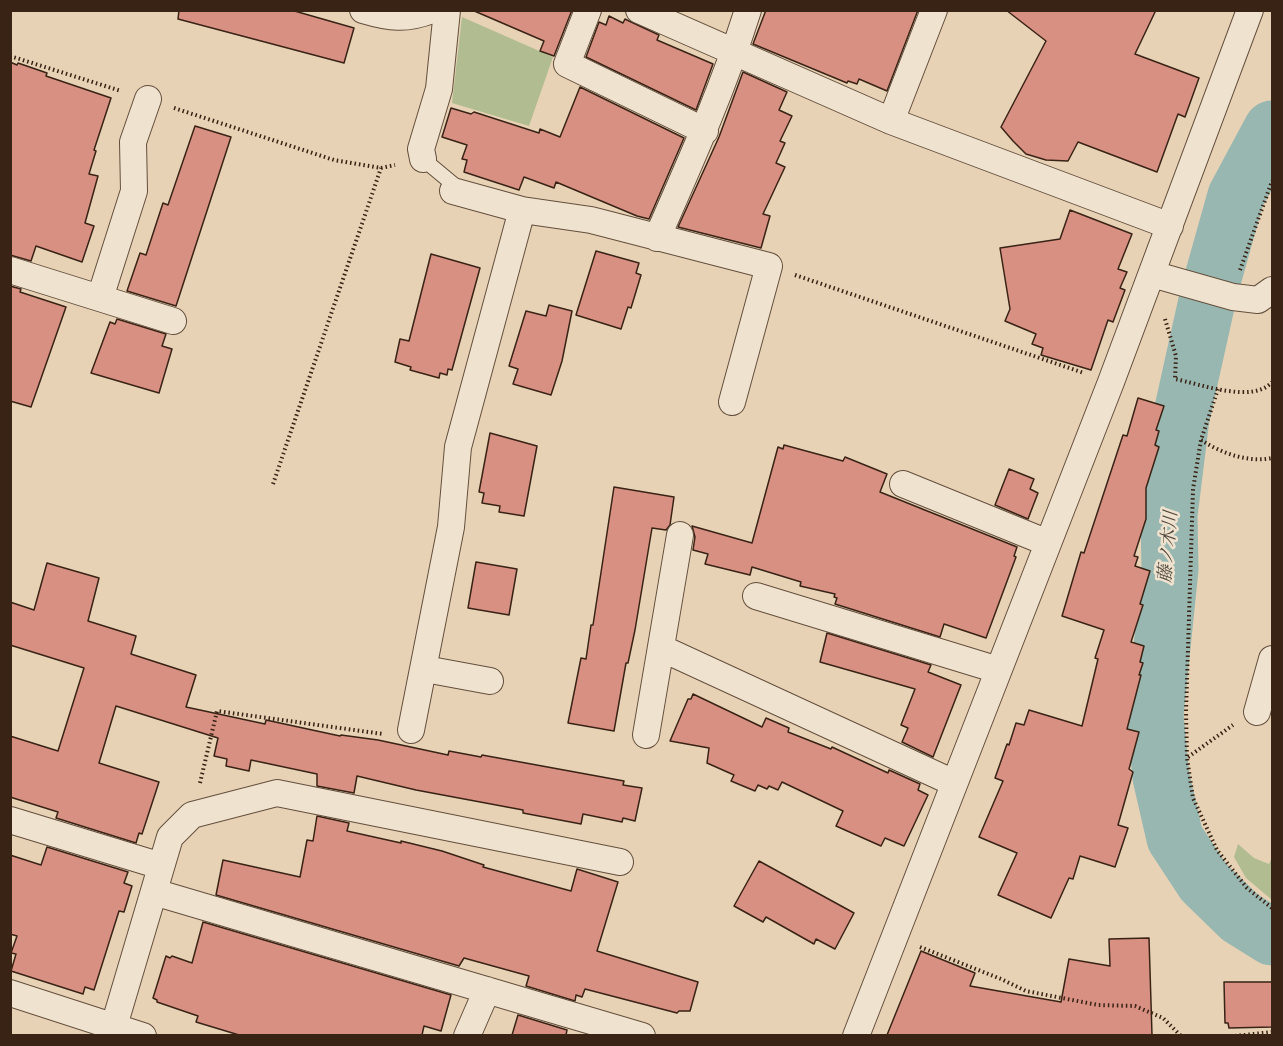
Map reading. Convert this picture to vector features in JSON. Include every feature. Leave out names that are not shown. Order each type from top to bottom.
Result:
[{"type":"street","points":[[363,10],[382,16],[414,17],[432,10]]},
{"type":"street","points":[[423,159],[421,149],[440,89],[447,10]]},
{"type":"street","points":[[588,10],[567,64],[705,131]]},
{"type":"street","points":[[639,10],[891,121],[1170,226]]},
{"type":"street","points":[[657,238],[705,131],[735,52],[748,10]]},
{"type":"street","points":[[891,121],[934,10]]},
{"type":"street","points":[[856,1035],[1111,382],[1250,10]]},
{"type":"street","points":[[100,298],[134,191],[133,142],[148,99]]},
{"type":"street","points":[[453,192],[522,210],[591,220],[769,266],[732,402]]},
{"type":"street","points":[[411,730],[425,669],[451,527],[458,447],[522,210]]},
{"type":"street","points":[[10,270],[173,321]]},
{"type":"street","points":[[1152,274],[1193,285],[1235,288],[1258,300],[1272,290]]},
{"type":"street","points":[[903,484],[1048,543]]},
{"type":"street","points":[[646,735],[680,535]]},
{"type":"street","points":[[756,597],[998,670]]},
{"type":"street","points":[[661,648],[954,783]]},
{"type":"street","points":[[1255,716],[1272,659]]},
{"type":"street","points":[[425,669],[490,681]]},
{"type":"street","points":[[112,1030],[170,837],[192,815],[277,794],[620,862]]},
{"type":"street","points":[[10,820],[161,866]]},
{"type":"street","points":[[154,892],[642,1035]]},
{"type":"street","points":[[467,1035],[487,990]]},
{"type":"street","points":[[10,993],[112,1030],[144,1035]]},
{"type":"lane","points":[[423,159],[453,184],[453,192]]},
{"type":"path","points":[[10,56],[334,160],[381,168],[423,159]]},
{"type":"path","points":[[273,484],[381,168]]},
{"type":"path","points":[[1235,288],[1272,181]]},
{"type":"path","points":[[769,266],[1111,382]]},
{"type":"path","points":[[1152,274],[1176,356],[1175,379],[1240,393],[1267,388],[1272,382]]},
{"type":"path","points":[[1218,388],[1201,440],[1192,489],[1186,712],[1187,758],[1194,798],[1217,849],[1246,888],[1272,908]]},
{"type":"path","points":[[1201,440],[1214,448],[1242,458],[1264,460],[1272,458]]},
{"type":"path","points":[[192,815],[217,711],[398,736],[401,729],[411,730]]},
{"type":"path","points":[[1187,758],[1255,716]]},
{"type":"path","points":[[894,937],[1026,991],[1098,1005],[1135,1006],[1163,1018],[1180,1035]]},
{"type":"path","points":[[1235,1035],[1272,1032]]},
{"type":"green space","points":[[462,17],[553,57],[529,126],[452,103]]},
{"type":"green space","points":[[1238,844],[1254,858],[1269,864],[1272,857],[1272,900],[1246,878],[1234,857]]},
{"type":"building","points":[[179,10],[291,10],[354,28],[344,63],[178,19]]},
{"type":"building","points":[[472,10],[572,10],[554,56],[540,51],[544,41]]},
{"type":"building","points":[[766,10],[918,10],[887,91],[859,79],[857,84],[848,81],[847,83],[753,44]]},
{"type":"building","points":[[1006,10],[1156,10],[1135,54],[1199,78],[1185,117],[1178,114],[1157,172],[1078,142],[1068,161],[1046,160],[1026,154],[1013,141],[1001,127],[1046,41]]},
{"type":"building","points":[[609,16],[623,23],[625,19],[659,35],[657,40],[713,64],[696,110],[586,57],[599,22],[606,25]]},
{"type":"building","points":[[10,62],[47,73],[46,76],[111,98],[94,150],[96,151],[89,174],[98,176],[85,223],[94,226],[82,262],[36,246],[31,261],[10,255]]},
{"type":"building","points":[[743,72],[787,92],[779,110],[792,116],[780,141],[785,143],[776,163],[785,167],[763,214],[770,216],[761,248],[678,227],[719,137]]},
{"type":"building","points":[[580,87],[684,138],[649,219],[556,182],[554,188],[524,177],[519,190],[464,172],[467,160],[462,159],[467,145],[442,137],[451,108],[471,114],[474,112],[539,133],[540,129],[560,137]]},
{"type":"building","points":[[195,126],[231,137],[176,306],[127,291],[140,253],[146,255],[163,203],[168,205]]},
{"type":"building","points":[[1070,210],[1132,234],[1118,269],[1127,272],[1120,288],[1125,290],[1113,322],[1108,320],[1091,370],[1041,355],[1043,348],[1032,344],[1036,334],[1005,321],[1010,309],[1000,248],[1060,239]]},
{"type":"building","points":[[596,251],[639,263],[636,273],[641,275],[631,308],[628,307],[621,329],[576,315]]},
{"type":"building","points":[[431,254],[480,268],[452,370],[448,369],[447,375],[440,373],[439,378],[410,370],[411,367],[395,362],[400,339],[409,341]]},
{"type":"building","points":[[10,286],[21,289],[20,292],[66,307],[31,407],[10,401]]},
{"type":"building","points":[[549,305],[572,311],[562,361],[551,395],[513,384],[518,369],[509,366],[526,311],[546,316]]},
{"type":"building","points":[[117,319],[166,334],[162,346],[172,349],[159,393],[91,373],[110,322],[115,324]]},
{"type":"building","points":[[1138,398],[1164,406],[1156,430],[1159,431],[1155,445],[1159,447],[1146,488],[1146,519],[1134,556],[1138,557],[1135,566],[1150,571],[1140,604],[1143,605],[1131,642],[1144,646],[1140,662],[1143,663],[1139,675],[1141,675],[1127,729],[1139,732],[1129,769],[1133,772],[1118,825],[1128,828],[1115,867],[1080,856],[1073,879],[1069,878],[1051,918],[998,895],[1017,853],[979,837],[1003,781],[995,778],[1016,723],[1024,725],[1029,710],[1082,726],[1098,659],[1095,658],[1104,630],[1062,616],[1081,552],[1084,553],[1123,435],[1127,436]]},
{"type":"building","points":[[490,433],[537,446],[524,516],[499,512],[500,506],[482,503],[484,493],[479,492]]},
{"type":"building","points":[[784,445],[843,461],[845,457],[887,474],[880,492],[1017,547],[1014,556],[1016,557],[986,638],[944,624],[940,637],[835,604],[837,598],[834,597],[835,594],[800,586],[801,582],[752,567],[750,575],[705,564],[708,554],[693,550],[695,537],[692,526],[752,543],[778,447],[783,449]]},
{"type":"building","points":[[1009,469],[1034,479],[1030,489],[1038,493],[1028,519],[995,505]]},
{"type":"building","points":[[614,487],[674,497],[670,525],[666,530],[652,528],[635,630],[628,663],[626,663],[614,731],[568,723],[581,658],[586,659],[591,625],[593,625]]},
{"type":"building","points":[[476,562],[517,569],[509,615],[468,608]]},
{"type":"building","points":[[47,563],[99,578],[88,621],[136,636],[131,654],[196,675],[186,707],[265,724],[266,720],[448,755],[449,751],[481,757],[482,755],[624,781],[623,785],[642,788],[635,821],[623,818],[622,822],[583,814],[581,824],[357,776],[354,793],[317,786],[317,774],[251,760],[249,771],[226,766],[227,759],[214,756],[218,738],[116,706],[99,763],[159,782],[142,834],[139,833],[136,843],[56,818],[58,812],[10,797],[10,736],[58,751],[84,668],[10,645],[10,602],[34,610]]},
{"type":"building","points":[[827,633],[931,665],[928,672],[961,685],[933,757],[902,742],[908,728],[901,725],[915,689],[820,662]]},
{"type":"building","points":[[693,694],[762,727],[766,718],[789,728],[788,732],[831,749],[832,747],[888,773],[889,770],[920,784],[918,790],[928,795],[904,846],[885,838],[881,846],[836,826],[843,811],[782,782],[778,790],[758,785],[755,791],[731,781],[734,775],[707,763],[709,748],[670,741],[688,699],[691,699]]},
{"type":"building","points":[[317,816],[349,823],[347,831],[442,851],[484,865],[483,867],[571,891],[577,869],[618,882],[597,951],[698,982],[690,1011],[677,1013],[585,989],[582,997],[576,995],[575,1001],[526,986],[529,976],[464,958],[459,966],[216,895],[223,860],[300,877],[307,840],[313,841]]},
{"type":"building","points":[[47,847],[128,872],[124,883],[132,886],[124,912],[119,911],[94,990],[85,987],[83,994],[11,971],[16,954],[11,953],[17,936],[10,934],[10,855],[41,865]]},
{"type":"building","points":[[759,861],[854,913],[835,949],[816,939],[814,944],[766,917],[763,922],[734,906]]},
{"type":"building","points":[[203,922],[451,995],[441,1031],[424,1026],[422,1035],[239,1035],[196,1022],[198,1016],[157,1002],[153,998],[166,956],[192,963]]},
{"type":"building","points":[[1149,938],[1152,1035],[887,1035],[921,951],[975,973],[970,986],[1061,1002],[1069,959],[1110,966],[1109,939]]},
{"type":"building","points":[[1224,982],[1272,982],[1272,1027],[1229,1028],[1228,1023],[1225,1023]]},
{"type":"building","points":[[518,1015],[567,1030],[566,1035],[512,1035]]},
{"type":"waterway","name":"藤ノ木川","points":[[1272,129],[1236,196],[1209,292],[1181,418],[1169,515],[1170,569],[1155,715],[1161,777],[1175,838],[1204,882],[1240,917],[1272,937]]}]
